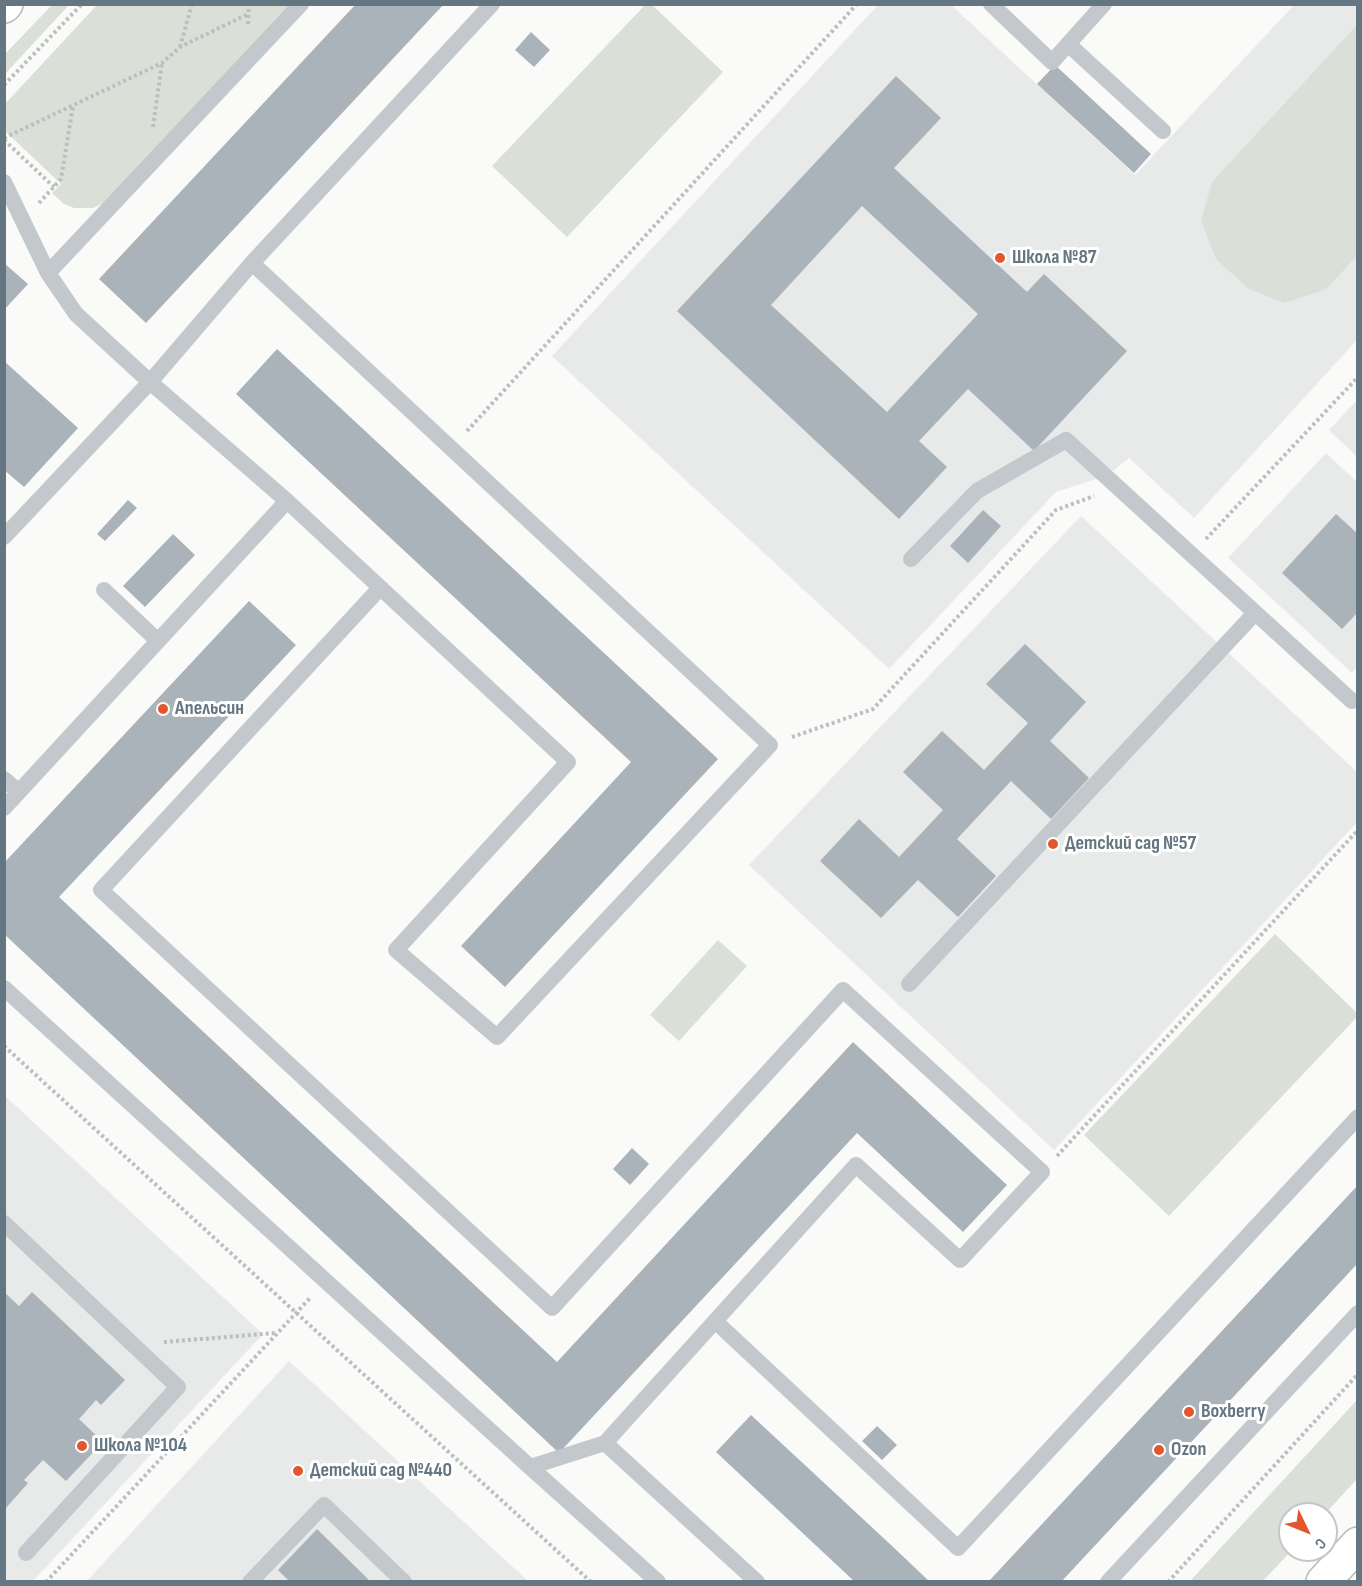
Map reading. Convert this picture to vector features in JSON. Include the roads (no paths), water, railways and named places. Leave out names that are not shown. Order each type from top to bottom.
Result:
[{"type":"main road","points":[[1323,1581],[1358,1544]]},
{"type":"lane","points":[[48,273],[301,4]]},
{"type":"lane","points":[[4,537],[150,382],[252,263],[492,4]]},
{"type":"lane","points":[[991,4],[1052,62],[1104,4]]},
{"type":"lane","points":[[1068,44],[1163,131]]},
{"type":"lane","points":[[4,182],[48,273],[76,314],[150,382],[287,501],[568,762],[396,950],[497,1038],[770,745],[252,263]]},
{"type":"lane","points":[[911,559],[977,490],[1066,440],[1255,613],[1356,701]]},
{"type":"lane","points":[[4,808],[287,501]]},
{"type":"lane","points":[[380,588],[101,890],[552,1308],[843,990],[1042,1172],[960,1260],[856,1165],[605,1443],[530,1467]]},
{"type":"lane","points":[[104,590],[158,641]]},
{"type":"lane","points":[[909,984],[1255,613]]},
{"type":"lane","points":[[4,779],[19,792]]},
{"type":"lane","points":[[4,988],[658,1581]]},
{"type":"lane","points":[[716,1321],[958,1548],[1358,1117]]},
{"type":"lane","points":[[4,1223],[178,1387],[26,1553]]},
{"type":"lane","points":[[1108,1581],[1358,1313]]},
{"type":"lane","points":[[605,1443],[757,1581]]},
{"type":"lane","points":[[250,1581],[324,1505],[404,1581]]},
{"type":"place","name":"Школа №87","points":[[1000,258]]},
{"type":"place","name":"Апельсин","points":[[163,709]]},
{"type":"place","name":"Детский сад №57","points":[[1053,844]]},
{"type":"place","name":"Boxberry","points":[[1189,1412]]},
{"type":"place","name":"Школа №104","points":[[82,1446]]},
{"type":"place","name":"Ozon","points":[[1159,1450]]},
{"type":"place","name":"Детский сад №440","points":[[298,1471]]}]
